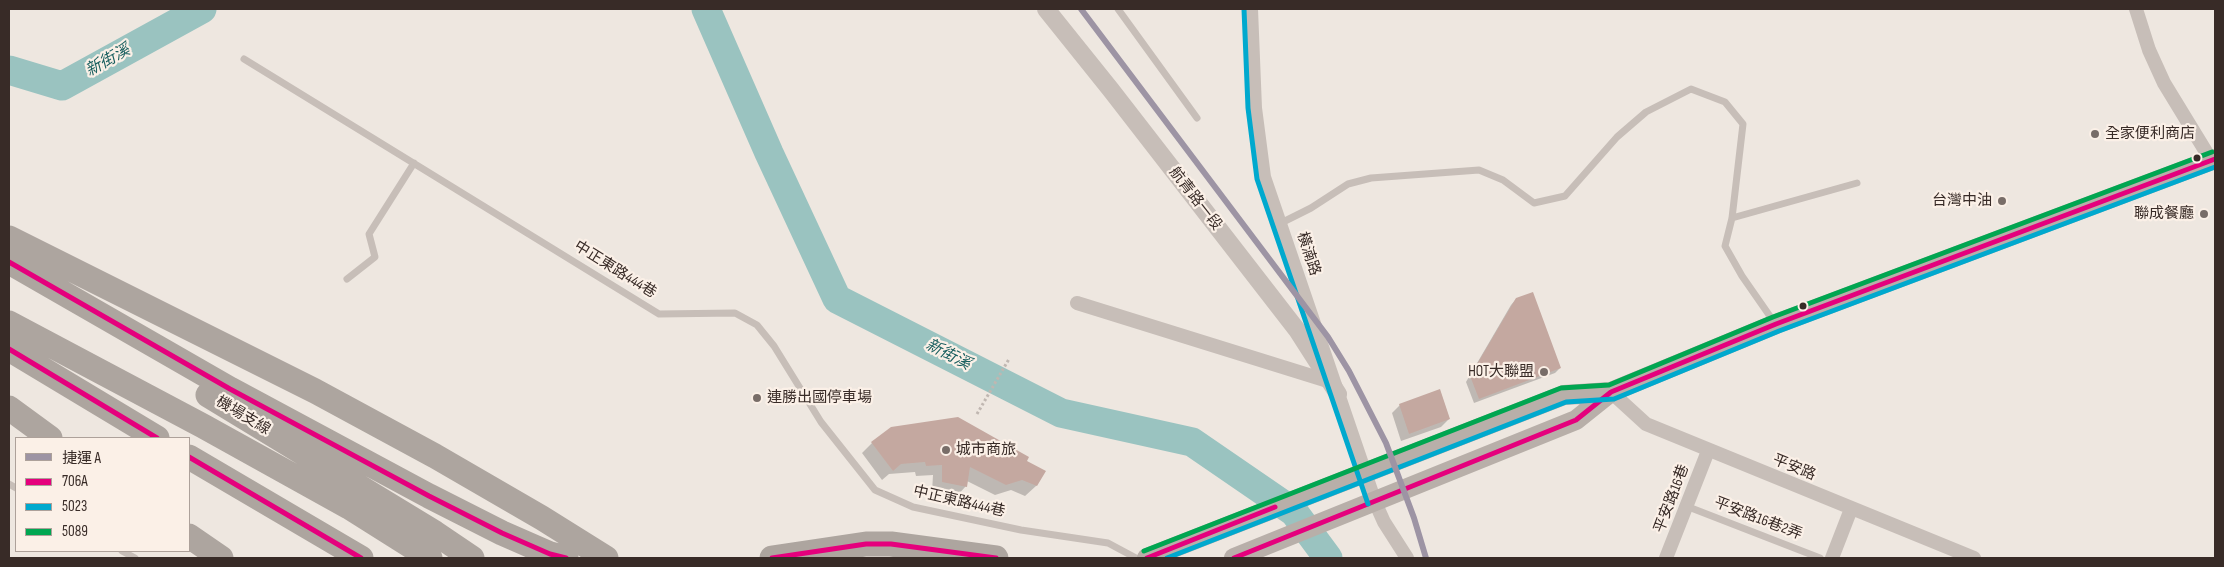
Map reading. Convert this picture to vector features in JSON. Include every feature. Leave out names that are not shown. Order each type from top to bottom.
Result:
[{"type":"highway","points":[[9,238],[315,391],[435,456],[542,518],[606,558]]},
{"type":"highway","points":[[9,262],[230,389],[389,474],[502,533],[550,554],[566,558]]},
{"type":"highway","name":"機場支線","points":[[9,283],[116,338],[435,533],[472,558]]},
{"type":"highway","name":"機場支線","points":[[9,323],[229,440],[349,508],[430,558]]},
{"type":"highway","points":[[9,348],[155,437]]},
{"type":"highway","points":[[9,408],[49,437]]},
{"type":"highway","points":[[190,458],[361,558]]},
{"type":"highway","points":[[190,464],[214,485],[332,558]]},
{"type":"highway","points":[[389,474],[515,558]]},
{"type":"highway","points":[[190,537],[221,558]]},
{"type":"highway","points":[[772,558],[866,544],[891,544],[996,558]]},
{"type":"main road","points":[[1234,558],[1576,420],[1611,392],[1776,324],[2213,160]]},
{"type":"main road","points":[[1147,558],[1564,395],[1611,392]]},
{"type":"street","name":"航青路一段","points":[[1046,9],[1291,322],[1334,388]]},
{"type":"street","name":"橫湳路","points":[[1251,9],[1255,108],[1264,177],[1281,223],[1334,388],[1375,502],[1384,522],[1407,558]]},
{"type":"street","points":[[2136,9],[2149,50],[2164,83],[2213,160]]},
{"type":"street","points":[[1077,303],[1334,388]]},
{"type":"street","name":"平安路","points":[[1611,392],[1646,424],[1708,451],[1974,558]]},
{"type":"street","name":"平安路16巷","points":[[1666,558],[1708,451]]},
{"type":"street","points":[[1832,558],[1851,509]]},
{"type":"lane","points":[[1118,9],[1197,118]]},
{"type":"lane","name":"中正東路444巷","points":[[244,59],[659,314],[736,313],[757,325],[774,346],[821,422],[876,490],[913,507],[1021,530],[1108,543],[1136,558]]},
{"type":"lane","points":[[1281,223],[1311,208],[1348,184],[1371,178],[1479,170],[1503,180],[1534,203],[1565,196],[1617,137],[1646,112],[1691,89],[1725,102],[1743,124],[1732,218],[1725,246],[1742,276],[1776,324]]},
{"type":"lane","points":[[347,279],[376,257],[369,234],[414,164]]},
{"type":"lane","points":[[1732,218],[1857,183]]},
{"type":"lane","name":"平安路16巷2弄","points":[[1686,506],[1820,558]]},
{"type":"lane","points":[[124,552],[135,558]]},
{"type":"path","points":[[977,414],[1009,359]]},
{"type":"building","points":[[1533,292],[1561,368],[1479,399],[1470,376],[1516,298]]},
{"type":"building","points":[[1440,389],[1450,419],[1409,434],[1399,404]]},
{"type":"building","name":"城市商旅","points":[[958,417],[1029,457],[1027,461],[1046,471],[1037,486],[1022,480],[1006,485],[970,467],[967,487],[942,482],[942,465],[926,466],[925,462],[901,464],[893,471],[871,442],[891,427]]},
{"type":"waterway","name":"新街溪","points":[[9,70],[62,86],[202,9]]},
{"type":"waterway","name":"新街溪","points":[[706,9],[769,153],[837,299],[1061,413],[1192,442],[1294,512],[1328,558]]},
{"type":"metro line","name":"A","points":[[1081,9],[1328,337],[1349,371],[1386,443],[1414,518],[1426,558]]},
{"type":"transit line","name":"5023","points":[[1244,9],[1248,108],[1257,179],[1368,504]]},
{"type":"transit line","name":"5089","points":[[1144,551],[1561,388],[1609,385],[1773,317],[2212,152]]},
{"type":"transit line","name":"706A","points":[[1234,558],[1576,420],[1611,392],[1776,324],[2215,159]]},
{"type":"transit line","name":"5023","points":[[1167,558],[1566,402],[1614,399],[1779,331],[2215,167]]},
{"type":"transit line","name":"706A","points":[[9,262],[230,389],[429,496],[502,533],[550,554],[566,558]]},
{"type":"transit line","name":"706A","points":[[9,349],[155,437]]},
{"type":"transit line","name":"706A","points":[[190,458],[361,558]]},
{"type":"transit line","name":"706A","points":[[1147,558],[1275,507]]},
{"type":"transit line","name":"706A","points":[[772,558],[866,544],[891,544],[996,558]]},
{"type":"place","name":"全家便利商店","points":[[2095,134]]},
{"type":"place","name":"台灣中油","points":[[2002,201]]},
{"type":"place","name":"聯成餐廳","points":[[2204,214]]},
{"type":"place","name":"HOT大聯盟","points":[[1544,372]]},
{"type":"place","name":"連勝出國停車場","points":[[757,398]]},
{"type":"place","name":"城市商旅","points":[[946,450]]}]
